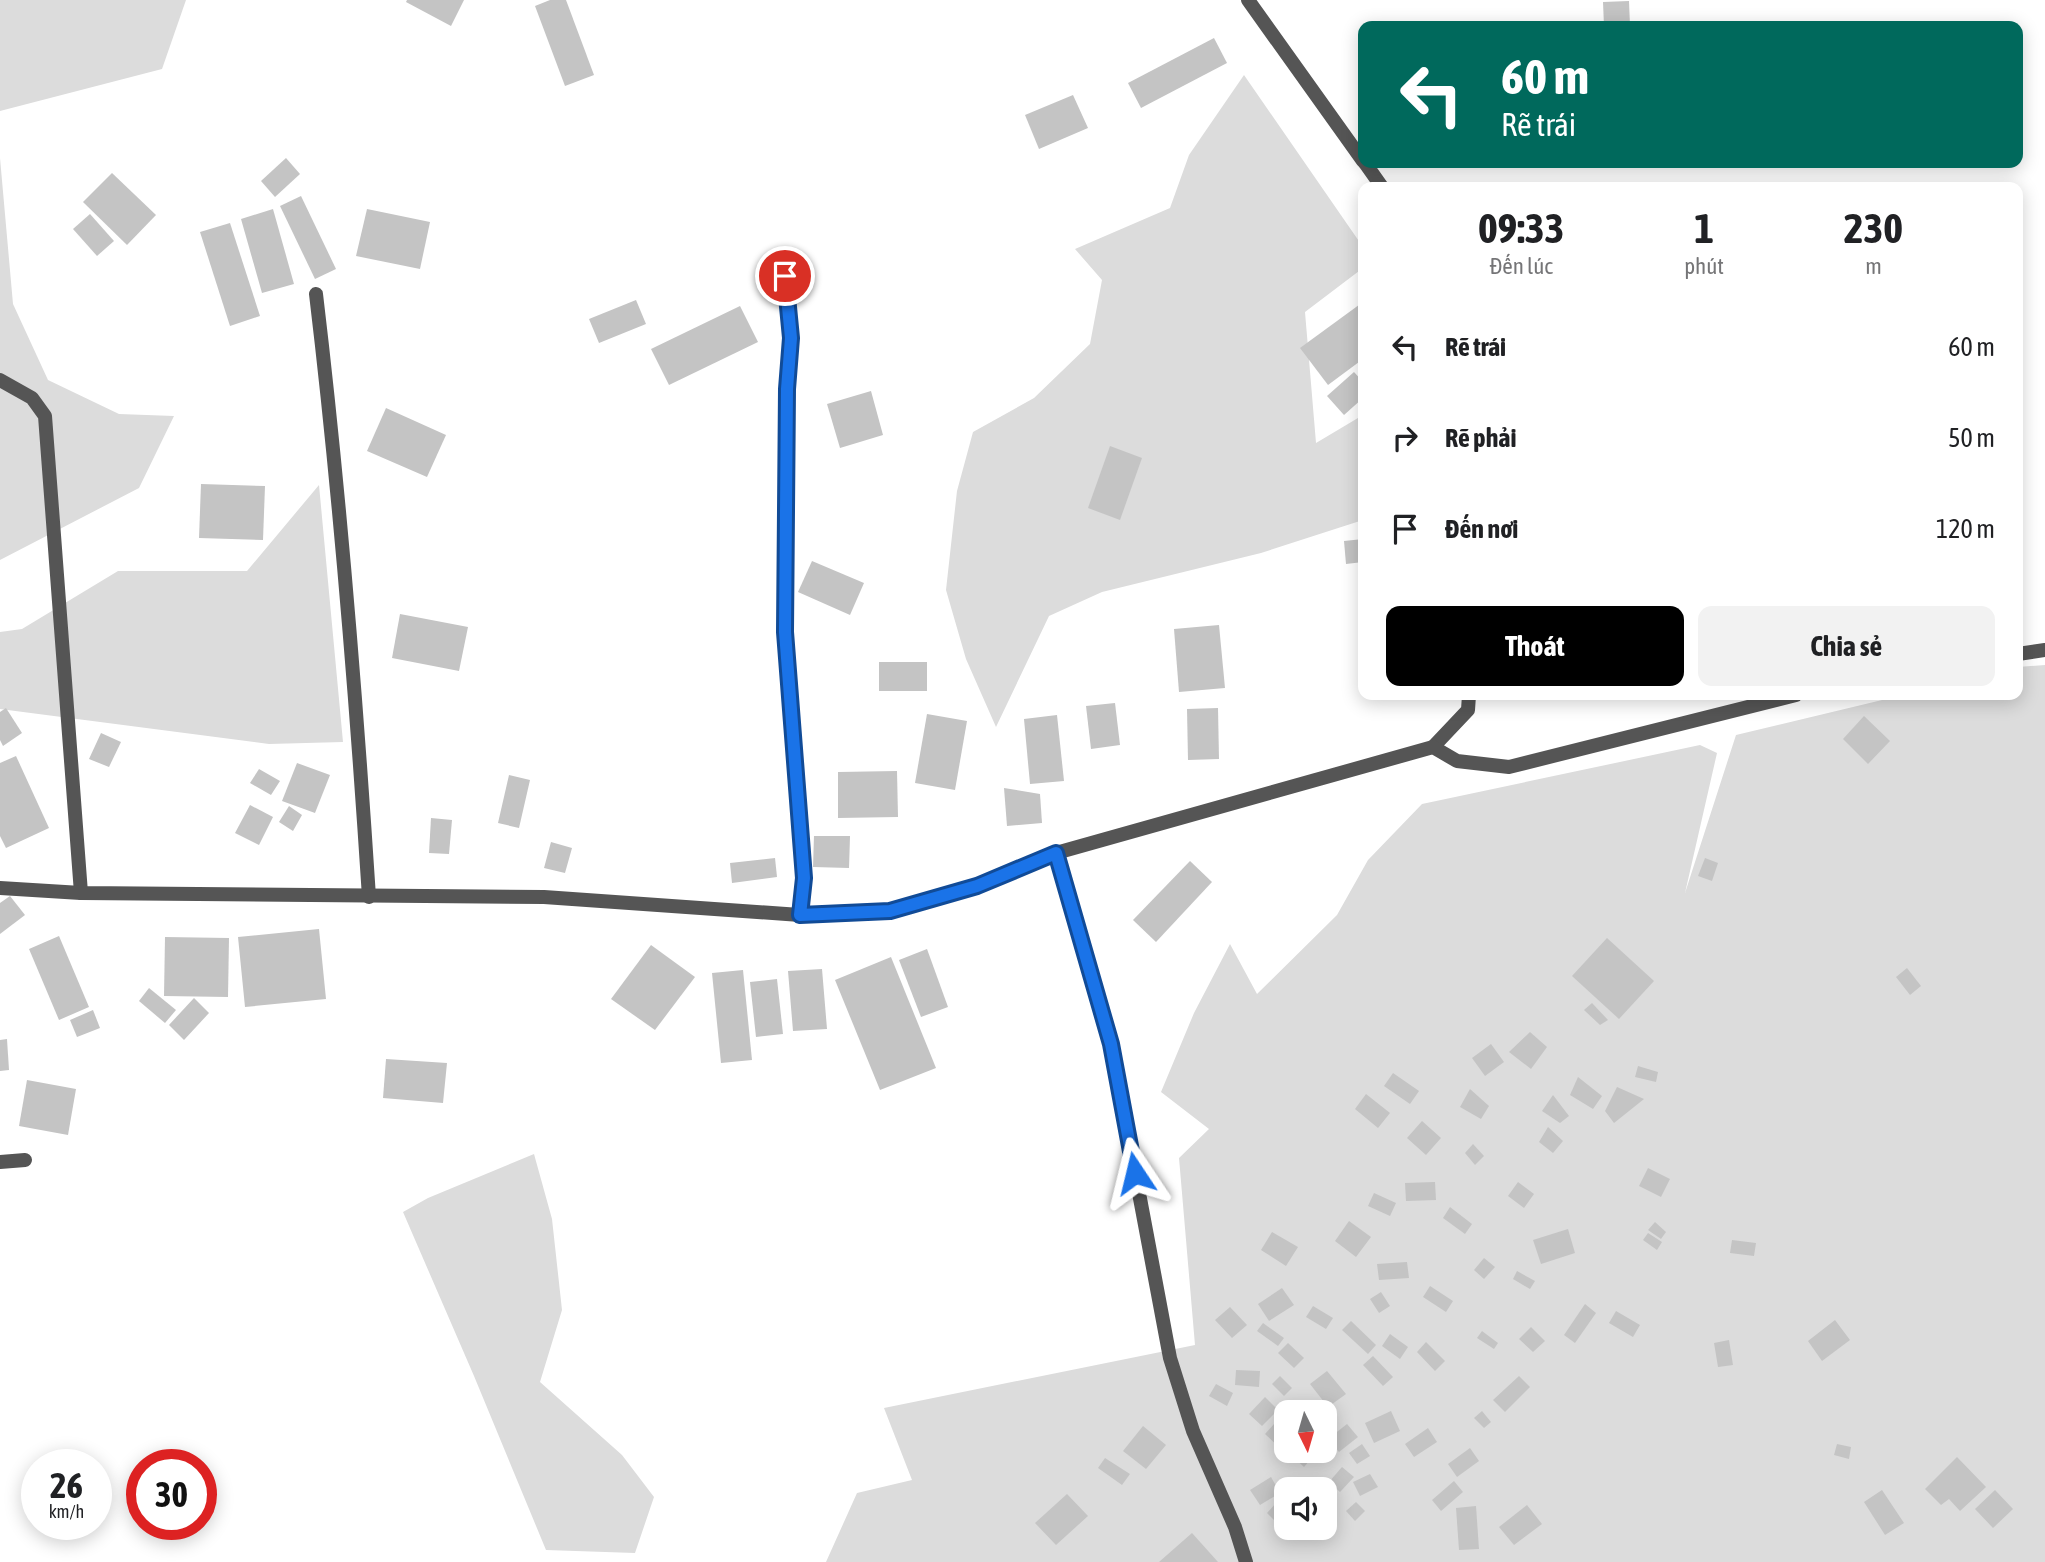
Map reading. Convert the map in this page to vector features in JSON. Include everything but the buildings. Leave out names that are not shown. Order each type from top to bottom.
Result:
[{"type":"street","points":[[1248,0],[1358,154]]},
{"type":"street","points":[[785,276],[791,338],[787,389],[785,632],[804,878],[800,915]]},
{"type":"street","points":[[316,294],[338,478],[369,897]]},
{"type":"street","points":[[0,380],[32,398],[45,416],[81,893]]},
{"type":"street","points":[[2023,653],[2045,650]]},
{"type":"street","points":[[0,888],[81,893],[544,897],[800,915],[890,911],[977,886],[1056,853],[1433,747],[1468,710],[1469,700]]},
{"type":"street","points":[[1433,747],[1457,761],[1509,767],[1776,700]]},
{"type":"street","points":[[1056,853],[1111,1044],[1170,1358],[1193,1432],[1236,1527],[1245,1562]]},
{"type":"street","points":[[0,1162],[25,1160]]},
{"type":"shaded area","points":[[0,0],[186,0],[162,69],[0,111]]},
{"type":"shaded area","points":[[1244,75],[1358,240],[1358,272],[1305,312],[1316,443],[1358,418],[1358,522],[1261,553],[1102,592],[1049,616],[996,727],[966,659],[946,590],[957,491],[973,432],[1034,398],[1090,344],[1102,280],[1075,249],[1170,208],[1189,155]]},
{"type":"shaded area","points":[[0,158],[13,304],[48,380],[119,414],[174,416],[139,488],[0,560]]},
{"type":"shaded area","points":[[319,485],[343,742],[269,744],[0,709],[0,632],[22,629],[118,571],[247,571]]},
{"type":"shaded area","points":[[2045,665],[2045,1562],[826,1562],[857,1493],[912,1480],[884,1408],[1195,1345],[1179,1158],[1209,1129],[1161,1092],[1194,1013],[1230,944],[1257,994],[1337,915],[1368,860],[1422,804],[1700,745],[1717,753],[1685,893],[1736,735],[1882,700],[2023,700],[2023,667]]},
{"type":"shaded area","points":[[534,1154],[552,1219],[562,1310],[540,1382],[622,1455],[654,1497],[635,1553],[546,1550],[403,1212],[428,1198]]},
{"type":"route","points":[[785,276],[791,338],[787,389],[785,632],[804,878],[800,915],[890,911],[977,886],[1056,853],[1111,1044],[1135,1173]]}]
